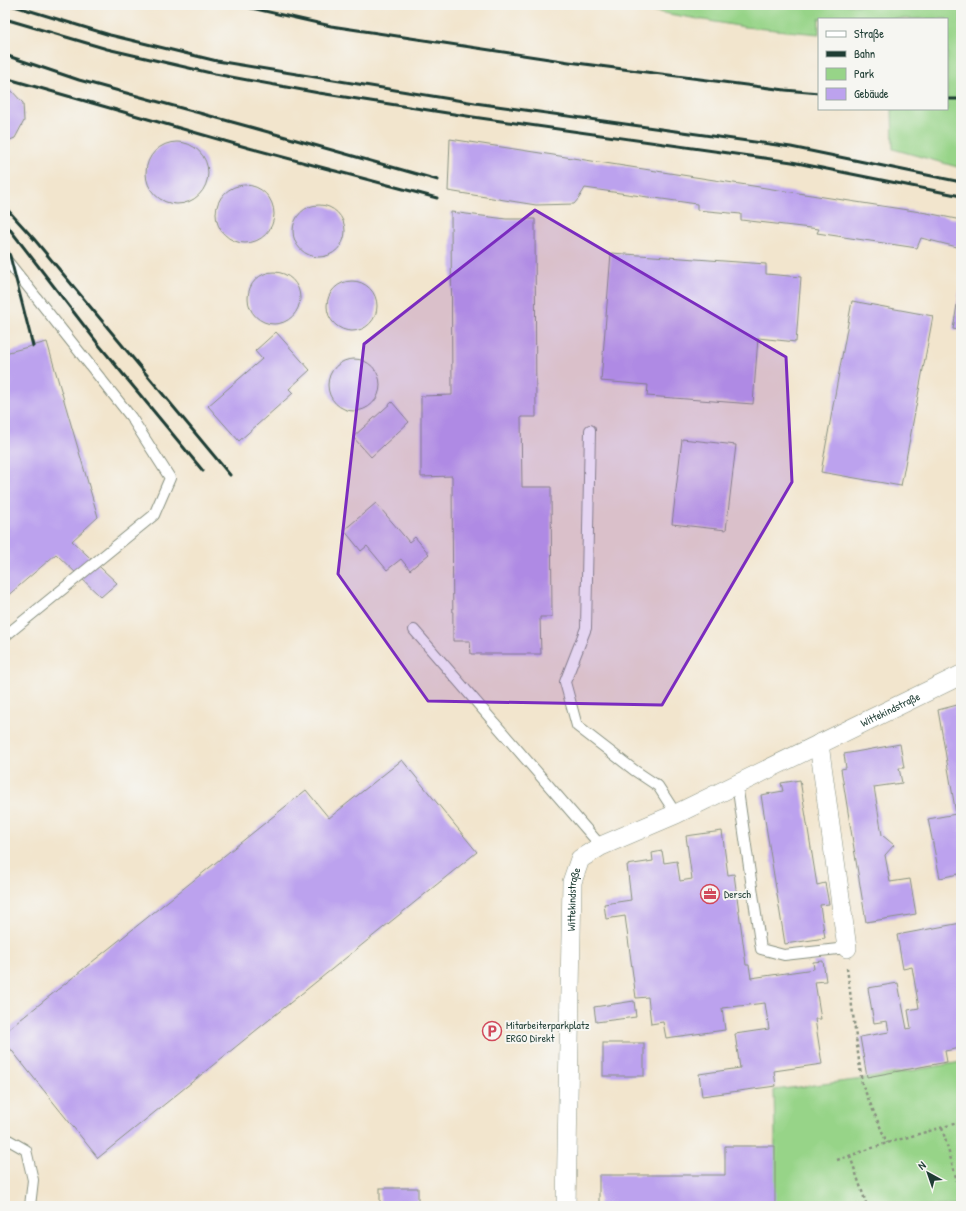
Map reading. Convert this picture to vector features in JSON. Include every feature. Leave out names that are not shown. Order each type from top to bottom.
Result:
[{"type":"street","name":"Wittekindstraße","points":[[566,1206],[572,882],[580,859],[601,846],[676,814],[961,675]]},
{"type":"street","points":[[819,744],[847,948]]},
{"type":"lane","points":[[5,258],[130,417],[170,478],[154,515],[5,636]]},
{"type":"lane","points":[[590,430],[586,628],[565,682],[577,726],[634,770],[658,786],[676,814]]},
{"type":"lane","points":[[414,630],[601,846]]},
{"type":"lane","points":[[737,784],[761,949],[784,955],[847,948]]},
{"type":"lane","points":[[5,1138],[26,1150],[33,1180],[30,1206]]},
{"type":"path","points":[[848,976],[862,1084],[887,1143]]},
{"type":"path","points":[[837,1160],[887,1143],[961,1122]]},
{"type":"path","points":[[942,1128],[961,1195]]},
{"type":"path","points":[[850,1156],[867,1206]]},
{"type":"highlighted area","points":[[535,210],[786,357],[792,482],[662,705],[428,701],[338,574],[364,344]]},
{"type":"green space","points":[[617,5],[961,5],[961,168],[893,149],[892,110],[948,110],[948,18],[818,18],[818,34],[744,27]]},
{"type":"green space","points":[[961,1062],[961,1206],[774,1206],[774,1090],[863,1079]]},
{"type":"building","points":[[5,88],[10,89],[23,103],[24,121],[15,138],[5,142]]},
{"type":"building","points":[[450,139],[927,213],[961,220],[961,248],[921,238],[917,248],[817,233],[819,229],[741,220],[741,214],[697,210],[697,204],[585,188],[574,204],[536,205],[448,191]]},
{"type":"building","points":[[177,142],[194,147],[199,151],[203,156],[208,173],[203,190],[199,195],[194,199],[177,204],[160,199],[155,195],[151,190],[146,173],[151,156],[155,151],[160,147]]},
{"type":"building","points":[[239,185],[251,185],[266,193],[274,208],[274,220],[266,235],[251,243],[239,243],[224,235],[216,220],[216,208],[224,193]]},
{"type":"building","points":[[319,205],[329,207],[337,213],[343,221],[345,231],[343,241],[337,249],[329,255],[319,257],[309,255],[301,249],[295,241],[293,231],[295,221],[301,213],[309,207]]},
{"type":"building","points":[[451,212],[506,219],[535,219],[536,417],[521,417],[522,487],[551,487],[552,617],[540,617],[541,654],[471,654],[470,641],[453,641],[452,476],[421,477],[421,396],[452,395]]},
{"type":"building","points":[[611,253],[766,264],[766,274],[801,277],[796,342],[758,338],[753,404],[647,396],[648,385],[601,381]]},
{"type":"building","points":[[274,272],[288,276],[296,284],[300,298],[296,312],[288,320],[274,324],[260,320],[252,312],[248,298],[252,284],[260,276]]},
{"type":"building","points":[[347,281],[357,281],[370,288],[377,301],[377,311],[370,324],[357,331],[347,331],[338,327],[331,320],[327,311],[327,301],[331,292],[338,285]]},
{"type":"building","points":[[961,287],[961,331],[953,329]]},
{"type":"building","points":[[852,301],[933,316],[901,486],[821,472]]},
{"type":"building","points":[[276,332],[310,370],[289,389],[293,393],[239,441],[208,406],[262,359],[255,351]]},
{"type":"building","points":[[47,342],[98,517],[72,541],[117,583],[101,597],[56,554],[5,598],[5,353]]},
{"type":"building","points":[[354,359],[364,361],[372,367],[378,375],[380,385],[378,395],[372,403],[364,409],[354,411],[344,409],[336,403],[330,395],[328,385],[330,375],[336,367],[344,361]]},
{"type":"building","points":[[392,402],[409,422],[371,457],[353,437]]},
{"type":"building","points":[[682,439],[736,445],[726,530],[672,524]]},
{"type":"building","points":[[376,503],[409,542],[415,537],[429,554],[410,570],[401,559],[387,570],[367,546],[361,551],[344,530]]},
{"type":"building","points":[[961,704],[961,879],[959,879],[958,874],[940,878],[928,819],[956,814],[938,710]]},
{"type":"building","points":[[900,744],[904,768],[899,768],[902,783],[874,787],[882,835],[894,845],[885,855],[890,882],[910,879],[916,914],[866,922],[841,769],[846,768],[844,754]]},
{"type":"building","points":[[402,760],[477,852],[98,1158],[5,1042],[5,1032],[306,790],[329,818]]},
{"type":"building","points":[[800,780],[817,885],[825,883],[829,904],[820,905],[825,938],[785,944],[761,795],[783,791],[781,783]]},
{"type":"building","points":[[722,831],[728,875],[734,874],[746,965],[749,965],[751,978],[814,969],[813,962],[823,961],[826,981],[815,982],[821,1019],[815,1019],[822,1064],[774,1071],[776,1086],[702,1096],[699,1074],[740,1068],[735,1034],[769,1029],[765,1003],[722,1008],[725,1030],[666,1038],[663,1022],[651,1024],[648,997],[636,998],[625,916],[606,919],[604,904],[631,900],[627,865],[653,861],[652,853],[662,851],[664,863],[677,861],[680,881],[692,879],[686,836]]},
{"type":"building","points":[[961,923],[961,1048],[945,1051],[947,1062],[867,1077],[860,1037],[889,1032],[887,1021],[874,1023],[868,988],[898,983],[907,1029],[911,1028],[908,1010],[919,1008],[912,967],[903,969],[897,935]]},
{"type":"building","points":[[634,1001],[636,1017],[596,1022],[594,1007]]},
{"type":"building","points":[[603,1043],[644,1043],[644,1076],[603,1076]]},
{"type":"building","points":[[725,1146],[775,1146],[775,1206],[599,1206],[599,1175],[725,1175]]},
{"type":"building","points":[[380,1188],[418,1188],[418,1206],[380,1206]]},
{"type":"railway","points":[[11,5],[110,35],[217,61],[475,103],[791,147],[961,182]]},
{"type":"railway","points":[[238,5],[331,26],[569,62],[818,93]]},
{"type":"railway","points":[[5,19],[107,49],[215,74],[319,93],[473,117],[792,162],[961,196]]},
{"type":"railway","points":[[5,55],[79,80],[438,180]]},
{"type":"railway","points":[[5,78],[249,148],[437,198]]},
{"type":"railway","points":[[948,99],[961,99]]},
{"type":"railway","points":[[5,207],[34,239],[230,475]]},
{"type":"railway","points":[[5,223],[99,345],[203,471]]},
{"type":"railway","points":[[5,246],[10,256],[33,346]]},
{"type":"place","name":"Dersch","points":[[710,894]]},
{"type":"place","name":"Mitarbeiterparkplatz ERGO Direkt","points":[[492,1031]]}]
